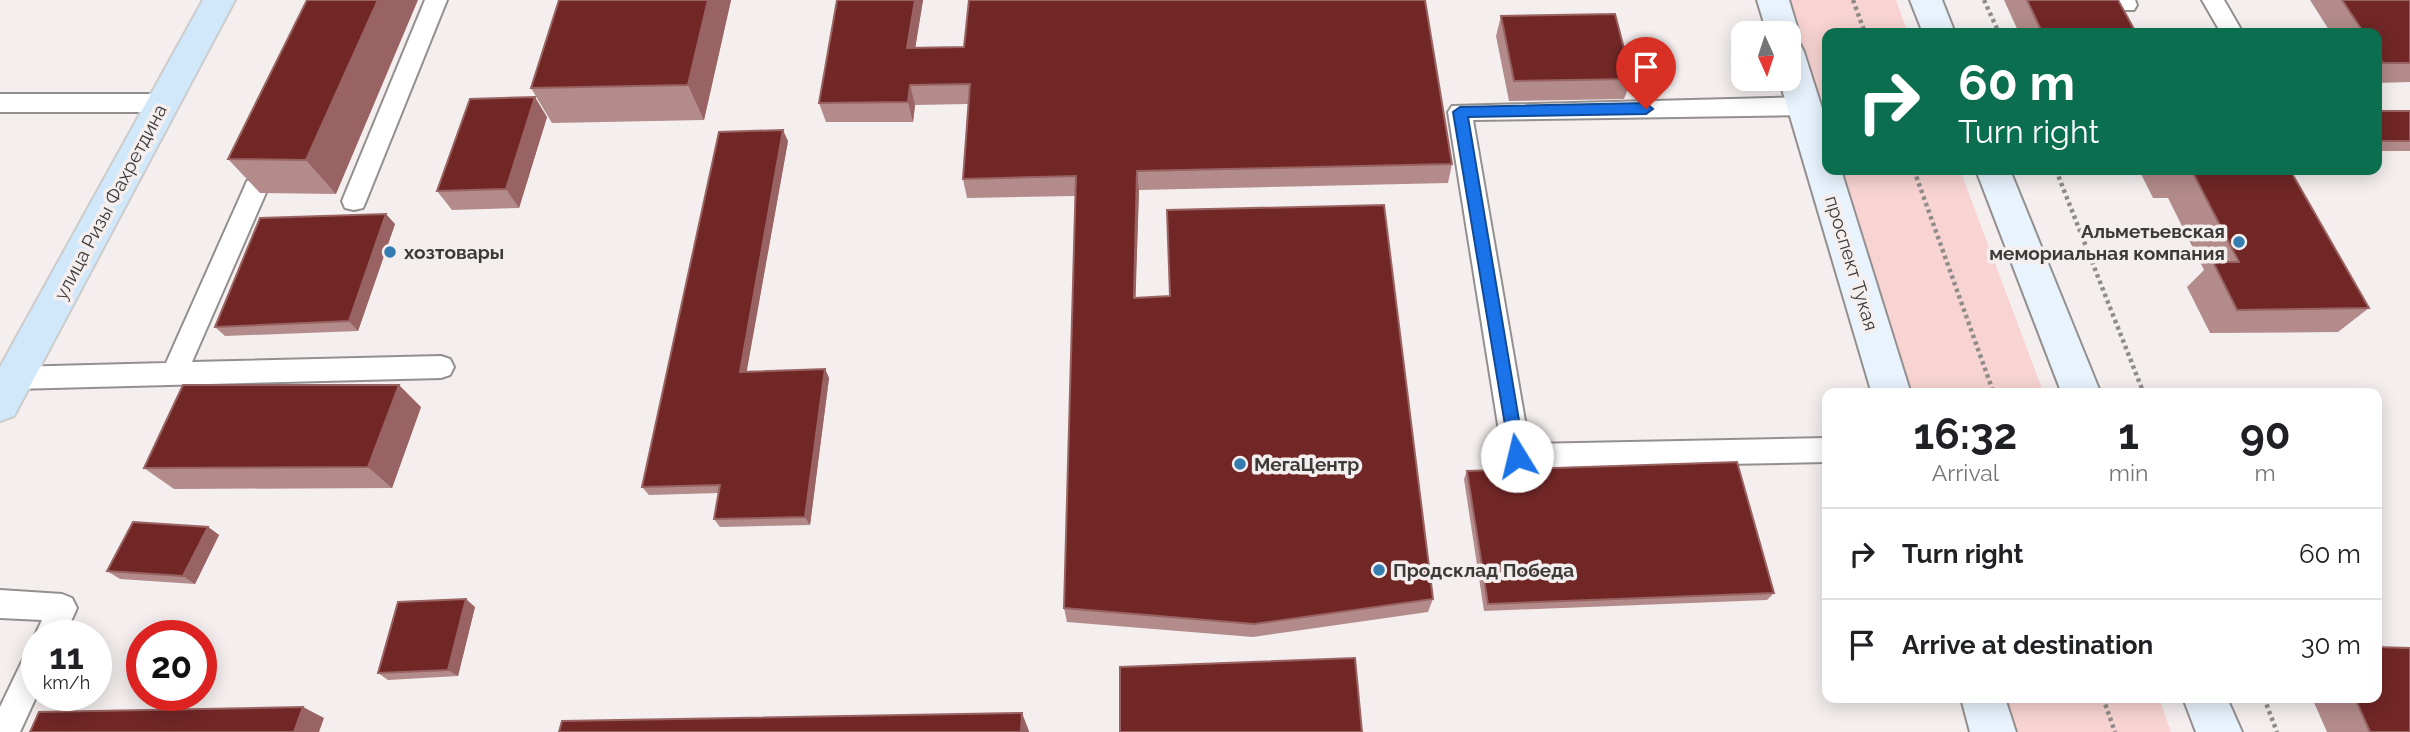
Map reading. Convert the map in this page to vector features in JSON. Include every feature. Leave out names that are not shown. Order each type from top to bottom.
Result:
[{"type":"main road","name":"улица Ризы Фахретдина","points":[[7,391],[219,0]]},
{"type":"main road","points":[[1773,0],[1779,21]]},
{"type":"main road","points":[[1926,0],[1937,28]]},
{"type":"main road","name":"проспект Тукая","points":[[1800,91],[1822,162]]},
{"type":"main road","name":"проспект Тукая","points":[[1826,175],[1890,388]]},
{"type":"main road","points":[[1995,175],[2080,388]]},
{"type":"main road","points":[[1984,703],[1993,732]]},
{"type":"main road","points":[[2207,703],[2219,732]]},
{"type":"lane","points":[[354,201],[436,0]]},
{"type":"lane","points":[[2213,0],[2229,28]]},
{"type":"lane","points":[[0,103],[163,103]]},
{"type":"lane","points":[[1805,106],[1460,112],[1517,456],[1822,450]]},
{"type":"lane","points":[[174,374],[256,188]]},
{"type":"lane","points":[[7,391],[174,374],[441,368]]},
{"type":"lane","points":[[0,604],[62,608],[57,620]]},
{"type":"lane","points":[[4,732],[21,696]]},
{"type":"path","points":[[1853,0],[1863,28]]},
{"type":"path","points":[[1984,0],[1997,28]]},
{"type":"path","points":[[1916,175],[1992,388]]},
{"type":"path","points":[[2058,175],[2142,388]]},
{"type":"path","points":[[2105,703],[2115,732]]},
{"type":"path","points":[[2266,703],[2277,732]]},
{"type":"shaded area","points":[[1786,0],[1896,0],[1906,28],[1822,28],[1822,113],[1801,47],[1801,21],[1793,21]]},
{"type":"shaded area","points":[[1842,175],[1962,175],[2042,388],[1908,388]]},
{"type":"shaded area","points":[[2008,703],[2161,703],[2171,732],[2017,732]]},
{"type":"building","points":[[307,0],[378,0],[306,160],[228,159]]},
{"type":"building","points":[[559,0],[708,0],[688,85],[531,88]]},
{"type":"building","name":"МегаЦентр","points":[[837,0],[915,0],[907,48],[964,47],[969,0],[1425,0],[1452,164],[1137,171],[1134,298],[1170,296],[1167,210],[1384,205],[1433,599],[1254,624],[1064,608],[1076,176],[963,179],[970,84],[910,85],[908,102],[819,103]]},
{"type":"building","points":[[2027,0],[2118,0],[2133,28],[2040,28]]},
{"type":"building","points":[[2342,0],[2410,0],[2410,63],[2383,63],[2382,28],[2361,28]]},
{"type":"building","points":[[1615,14],[1632,79],[1514,81],[1501,16]]},
{"type":"building","points":[[535,97],[506,189],[437,191],[470,99]]},
{"type":"building","points":[[2382,111],[2410,111],[2410,141],[2382,141]]},
{"type":"building","points":[[783,130],[740,372],[825,369],[805,517],[714,519],[720,485],[642,487],[719,132]]},
{"type":"building","points":[[2194,175],[2293,175],[2369,308],[2237,310],[2213,262],[2239,262]]},
{"type":"building","points":[[386,214],[349,321],[215,327],[260,218]]},
{"type":"building","points":[[183,385],[399,385],[368,467],[144,468]]},
{"type":"building","points":[[1737,462],[1774,593],[1488,604],[1467,471]]},
{"type":"building","points":[[133,522],[208,527],[183,576],[107,571]]},
{"type":"building","points":[[466,599],[448,670],[378,673],[398,602]]},
{"type":"building","points":[[2382,647],[2410,648],[2410,732],[2370,732],[2357,703],[2382,703]]},
{"type":"building","points":[[1355,658],[1362,732],[1120,732],[1120,667]]},
{"type":"building","points":[[303,707],[294,732],[30,732],[39,712],[217,711],[217,709]]},
{"type":"building","points":[[1022,713],[1021,732],[559,732],[562,721]]},
{"type":"place","name":"Альметьевская мемориальная компания","points":[[2239,242]]},
{"type":"place","name":"хозтовары","points":[[390,252]]},
{"type":"place","name":"МегаЦентр","points":[[1240,464]]},
{"type":"place","name":"Продсклад Победа","points":[[1379,570]]},
{"type":"route","points":[[1517,456],[1460,112],[1646,109]]}]
